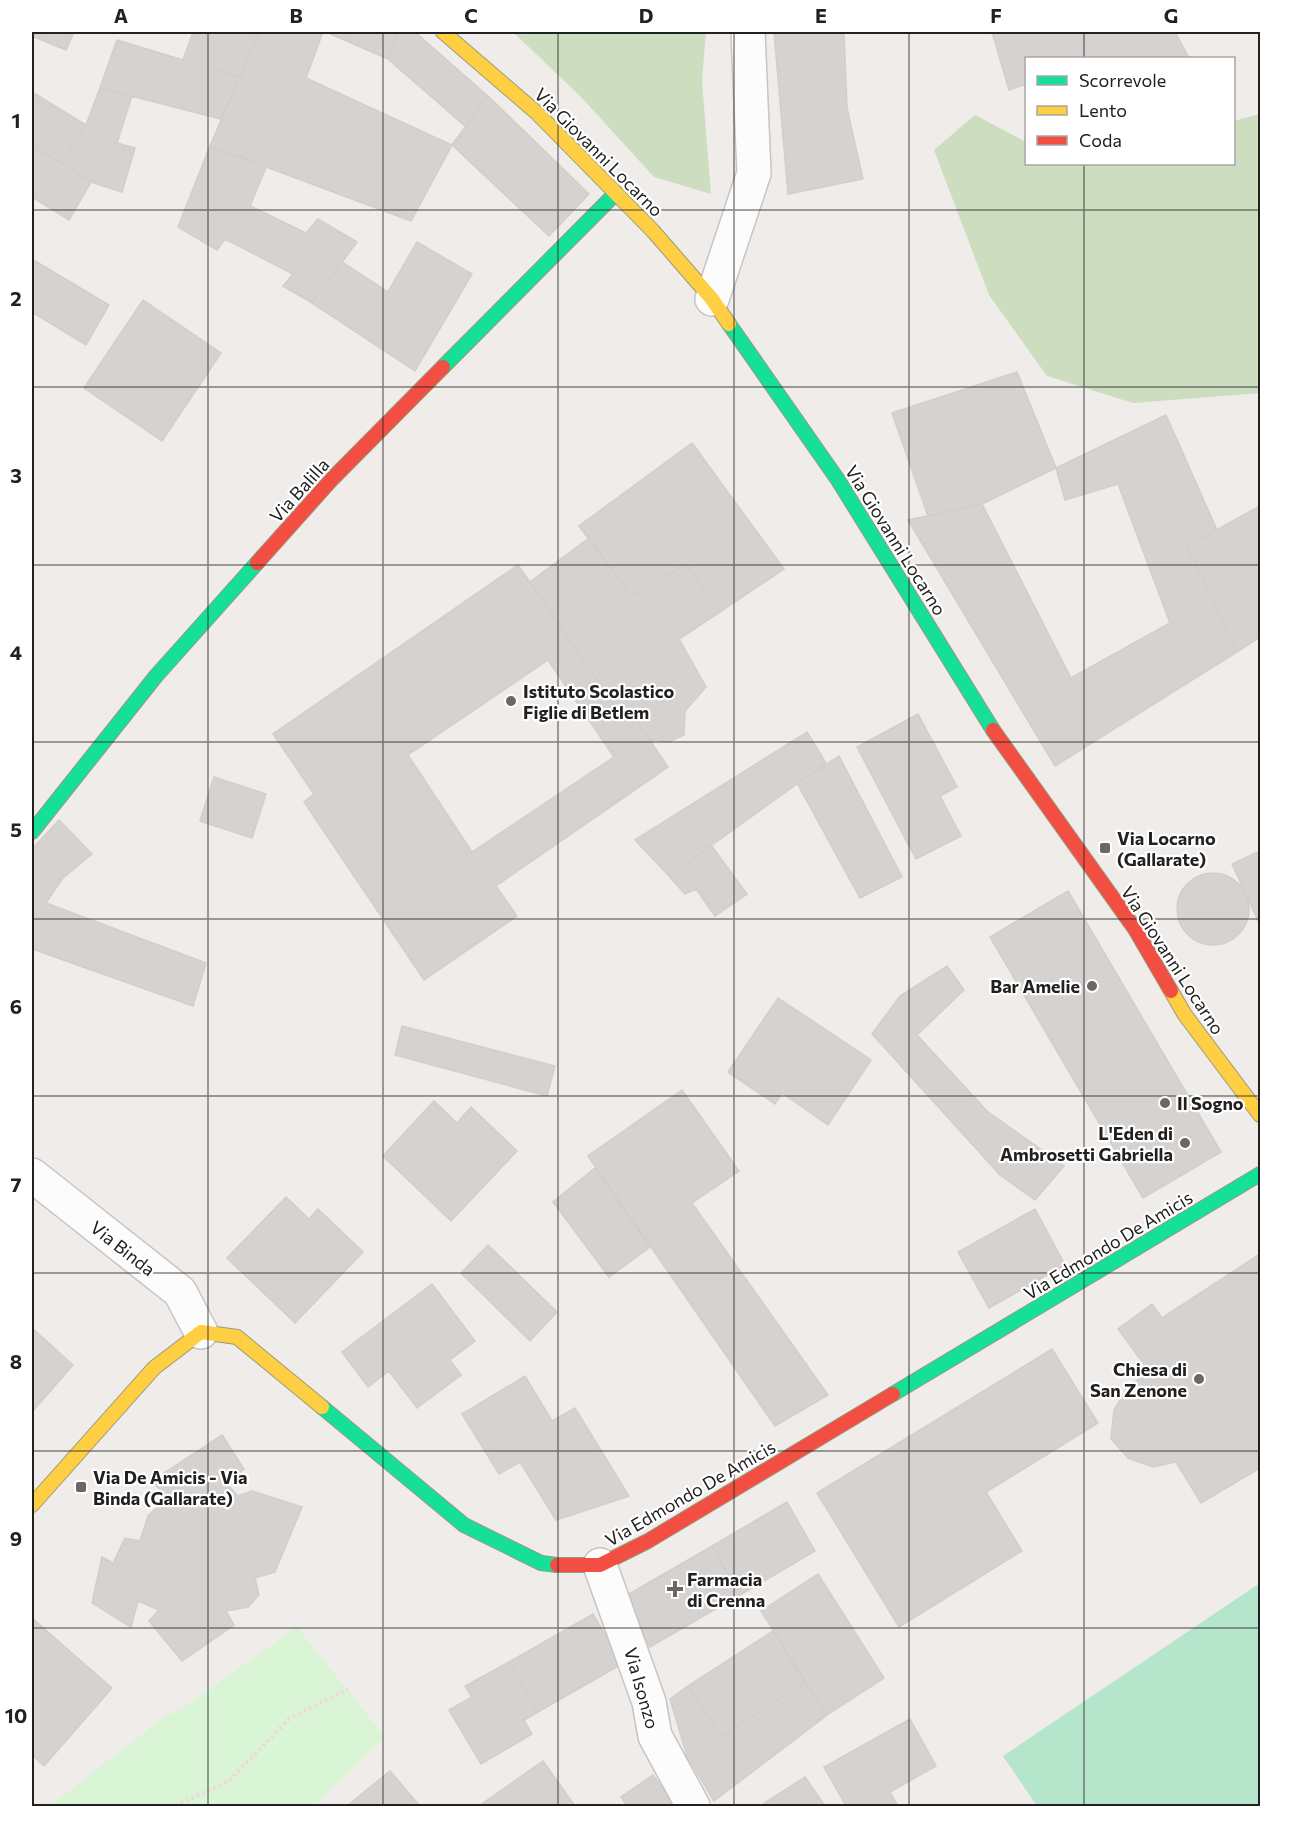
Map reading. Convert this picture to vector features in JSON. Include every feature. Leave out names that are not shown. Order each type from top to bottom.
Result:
[{"type":"street","name":"Via Giovanni Locarno","points":[[443,32],[537,113],[616,193],[712,298],[838,480],[891,569],[1004,746],[1135,929],[1185,1015],[1260,1115]]},
{"type":"street","points":[[712,298],[754,172],[748,32]]},
{"type":"street","name":"Via Balilla","points":[[32,832],[156,676],[332,479],[616,193]]},
{"type":"street","name":"Via Edmondo De Amicis","points":[[201,1332],[237,1336],[464,1525],[541,1563],[568,1568],[600,1565],[658,1535],[1260,1174]]},
{"type":"street","name":"Via Binda","points":[[32,1175],[180,1292],[201,1332]]},
{"type":"street","points":[[32,1505],[154,1368],[201,1332]]},
{"type":"street","name":"Via Isonzo","points":[[600,1565],[649,1702],[655,1736],[693,1806]]},
{"type":"path","points":[[175,1806],[229,1782],[289,1719],[348,1689]]},
{"type":"green space","points":[[513,32],[706,32],[702,81],[711,194],[654,177],[582,98]]},
{"type":"green space","points":[[1260,114],[1260,393],[1133,403],[1047,376],[989,295],[934,150],[975,115],[1025,141],[1025,165],[1235,165],[1235,121]]},
{"type":"green space","points":[[1260,1583],[1260,1806],[1037,1806],[1003,1756]]},
{"type":"green space","points":[[297,1627],[385,1737],[314,1806],[50,1806],[164,1717],[183,1708]]},
{"type":"building","points":[[32,32],[74,32],[66,50],[32,36]]},
{"type":"building","points":[[193,32],[259,32],[239,77],[183,60]]},
{"type":"building","points":[[259,32],[323,32],[306,78],[452,145],[411,221],[210,146]]},
{"type":"building","points":[[326,32],[398,32],[388,59]]},
{"type":"building","points":[[398,32],[415,32],[488,96],[466,127],[388,59]]},
{"type":"building","points":[[774,32],[844,32],[847,108],[863,179],[788,194]]},
{"type":"building","points":[[992,32],[1175,32],[1188,57],[1025,57],[1025,84],[1009,90]]},
{"type":"building","points":[[117,40],[239,77],[221,119],[100,88]]},
{"type":"building","points":[[100,88],[132,96],[117,143],[135,148],[122,192],[91,182],[62,164],[86,125]]},
{"type":"building","points":[[32,92],[86,125],[62,164],[32,145]]},
{"type":"building","points":[[488,96],[589,194],[549,236],[452,145]]},
{"type":"building","points":[[32,145],[91,182],[69,220],[32,197]]},
{"type":"building","points":[[210,146],[267,165],[250,206],[306,233],[318,219],[357,242],[312,303],[283,286],[293,274],[225,239],[217,250],[178,227]]},
{"type":"building","points":[[417,242],[472,274],[415,371],[312,303],[342,262],[388,292]]},
{"type":"building","points":[[35,261],[109,305],[86,345],[32,312],[32,267]]},
{"type":"building","points":[[143,300],[221,353],[162,441],[84,388]]},
{"type":"building","points":[[1017,372],[1056,468],[982,504],[928,516],[892,413]]},
{"type":"building","points":[[1166,415],[1217,530],[1187,546],[1237,652],[1055,766],[908,520],[982,504],[1071,678],[1170,623],[1118,484],[1065,500],[1056,468]]},
{"type":"building","points":[[692,443],[784,569],[720,612],[687,564],[631,596],[579,526]]},
{"type":"building","points":[[1260,506],[1260,637],[1237,652],[1187,546]]},
{"type":"building","points":[[589,538],[631,596],[687,564],[720,612],[679,639],[706,687],[685,711],[684,735],[668,742],[649,739],[628,708],[620,713],[530,582]]},
{"type":"building","points":[[518,565],[620,713],[628,708],[668,767],[496,886],[517,916],[424,980],[304,802],[314,794],[273,734]],"holes":[[[548,660],[614,757],[472,852],[408,755]]]},
{"type":"building","points":[[918,714],[957,787],[940,796],[961,836],[916,859],[857,747]]},
{"type":"building","points":[[807,732],[826,763],[669,876],[635,840]]},
{"type":"building","points":[[839,756],[902,877],[860,898],[797,783]]},
{"type":"building","points":[[214,777],[266,794],[252,838],[200,821]]},
{"type":"building","points":[[59,820],[92,854],[62,879],[46,903],[206,963],[193,1006],[32,949],[32,849]]},
{"type":"building","points":[[711,845],[747,894],[715,916],[696,889],[685,894],[669,876]]},
{"type":"building","points":[[1260,851],[1260,925],[1232,864]]},
{"type":"building","points":[[1213,873],[1233,879],[1243,889],[1249,909],[1243,929],[1233,939],[1213,945],[1193,939],[1183,929],[1177,909],[1183,889],[1193,879]]},
{"type":"building","points":[[1068,891],[1221,1152],[1143,1198],[990,937]]},
{"type":"building","points":[[947,966],[964,990],[917,1035],[987,1111],[1064,1166],[1035,1200],[1000,1175],[872,1034],[900,996]]},
{"type":"building","points":[[778,998],[871,1060],[828,1125],[782,1093],[775,1104],[728,1072]]},
{"type":"building","points":[[402,1026],[555,1066],[547,1096],[395,1055]]},
{"type":"building","points":[[682,1090],[739,1171],[692,1203],[828,1395],[775,1426],[588,1156]]},
{"type":"building","points":[[434,1101],[457,1123],[471,1107],[517,1151],[451,1221],[383,1156]]},
{"type":"building","points":[[595,1168],[650,1247],[609,1277],[553,1202]]},
{"type":"building","points":[[286,1197],[309,1219],[318,1209],[363,1252],[295,1323],[227,1258]]},
{"type":"building","points":[[1035,1209],[1065,1265],[989,1308],[958,1252]]},
{"type":"building","points":[[488,1245],[557,1312],[530,1341],[461,1273]]},
{"type":"building","name":"Chiesa di San Zenone","points":[[1260,1254],[1260,1468],[1201,1503],[1176,1462],[1153,1467],[1128,1458],[1111,1439],[1114,1410],[1127,1388],[1149,1371],[1118,1329],[1152,1304],[1162,1318]]},
{"type":"building","points":[[432,1284],[475,1341],[450,1360],[461,1375],[417,1408],[389,1371],[368,1387],[342,1352]]},
{"type":"building","points":[[32,1328],[73,1365],[32,1412]]},
{"type":"building","points":[[1052,1349],[1098,1423],[986,1492],[1022,1551],[899,1627],[817,1493]]},
{"type":"building","points":[[525,1376],[552,1421],[575,1408],[629,1496],[556,1520],[520,1462],[499,1474],[462,1414]]},
{"type":"building","points":[[222,1435],[244,1469],[227,1484],[238,1496],[252,1491],[302,1507],[275,1572],[255,1578],[259,1595],[248,1607],[226,1611],[234,1625],[182,1661],[149,1621],[159,1610],[138,1601],[131,1627],[92,1603],[102,1557],[113,1563],[125,1538],[140,1541],[148,1516],[167,1498],[152,1481]]},
{"type":"building","points":[[787,1502],[815,1551],[740,1595],[712,1546]]},
{"type":"building","points":[[712,1546],[740,1595],[650,1647],[622,1598]]},
{"type":"building","points":[[818,1574],[884,1678],[827,1715],[761,1611]]},
{"type":"building","points":[[593,1614],[622,1664],[538,1712],[509,1662]]},
{"type":"building","points":[[32,1618],[112,1688],[44,1766],[32,1755]]},
{"type":"building","points":[[773,1631],[805,1682],[721,1737],[688,1686]]},
{"type":"building","points":[[509,1662],[538,1712],[524,1720],[532,1734],[481,1764],[449,1710],[472,1697],[465,1686]]},
{"type":"building","points":[[805,1682],[827,1715],[714,1801],[687,1756],[670,1699],[688,1686],[721,1737]]},
{"type":"building","points":[[910,1719],[936,1766],[890,1792],[898,1806],[846,1806],[824,1767]]},
{"type":"building","points":[[543,1761],[575,1806],[479,1806]]},
{"type":"building","points":[[390,1771],[420,1806],[347,1806]]},
{"type":"building","points":[[653,1775],[675,1806],[627,1806],[621,1797]]},
{"type":"building","points":[[805,1777],[825,1806],[760,1806]]},
{"type":"traffic: fast","points":[[443,367],[616,193]]},
{"type":"traffic: fast","points":[[729,324],[838,480],[993,730]]},
{"type":"traffic: fast","points":[[32,832],[156,676],[257,563]]},
{"type":"traffic: fast","points":[[893,1394],[1260,1174]]},
{"type":"traffic: fast","points":[[322,1407],[464,1525],[541,1563],[557,1565]]},
{"type":"traffic: slow","points":[[443,32],[537,113],[653,231],[712,299],[729,324]]},
{"type":"traffic: slow","points":[[1171,991],[1185,1015],[1260,1115]]},
{"type":"traffic: slow","points":[[32,1505],[154,1368],[201,1332],[237,1337],[322,1407]]},
{"type":"traffic: jam","points":[[257,563],[332,479],[443,367]]},
{"type":"traffic: jam","points":[[993,730],[1135,929],[1171,991]]},
{"type":"traffic: jam","points":[[557,1565],[600,1565],[648,1541],[893,1394]]},
{"type":"place","name":"Istituto Scolastico Figlie di Betlem","points":[[511,701]]},
{"type":"place","name":"Via Locarno (Gallarate)","points":[[1105,848]]},
{"type":"place","name":"Bar Amelie","points":[[1092,986]]},
{"type":"place","name":"Il Sogno","points":[[1165,1103]]},
{"type":"place","name":"L'Eden di Ambrosetti Gabriella","points":[[1185,1143]]},
{"type":"place","name":"Chiesa di San Zenone","points":[[1199,1379]]},
{"type":"place","name":"Via De Amicis - Via Binda (Gallarate)","points":[[81,1487]]},
{"type":"place","name":"Farmacia di Crenna","points":[[675,1589]]}]
